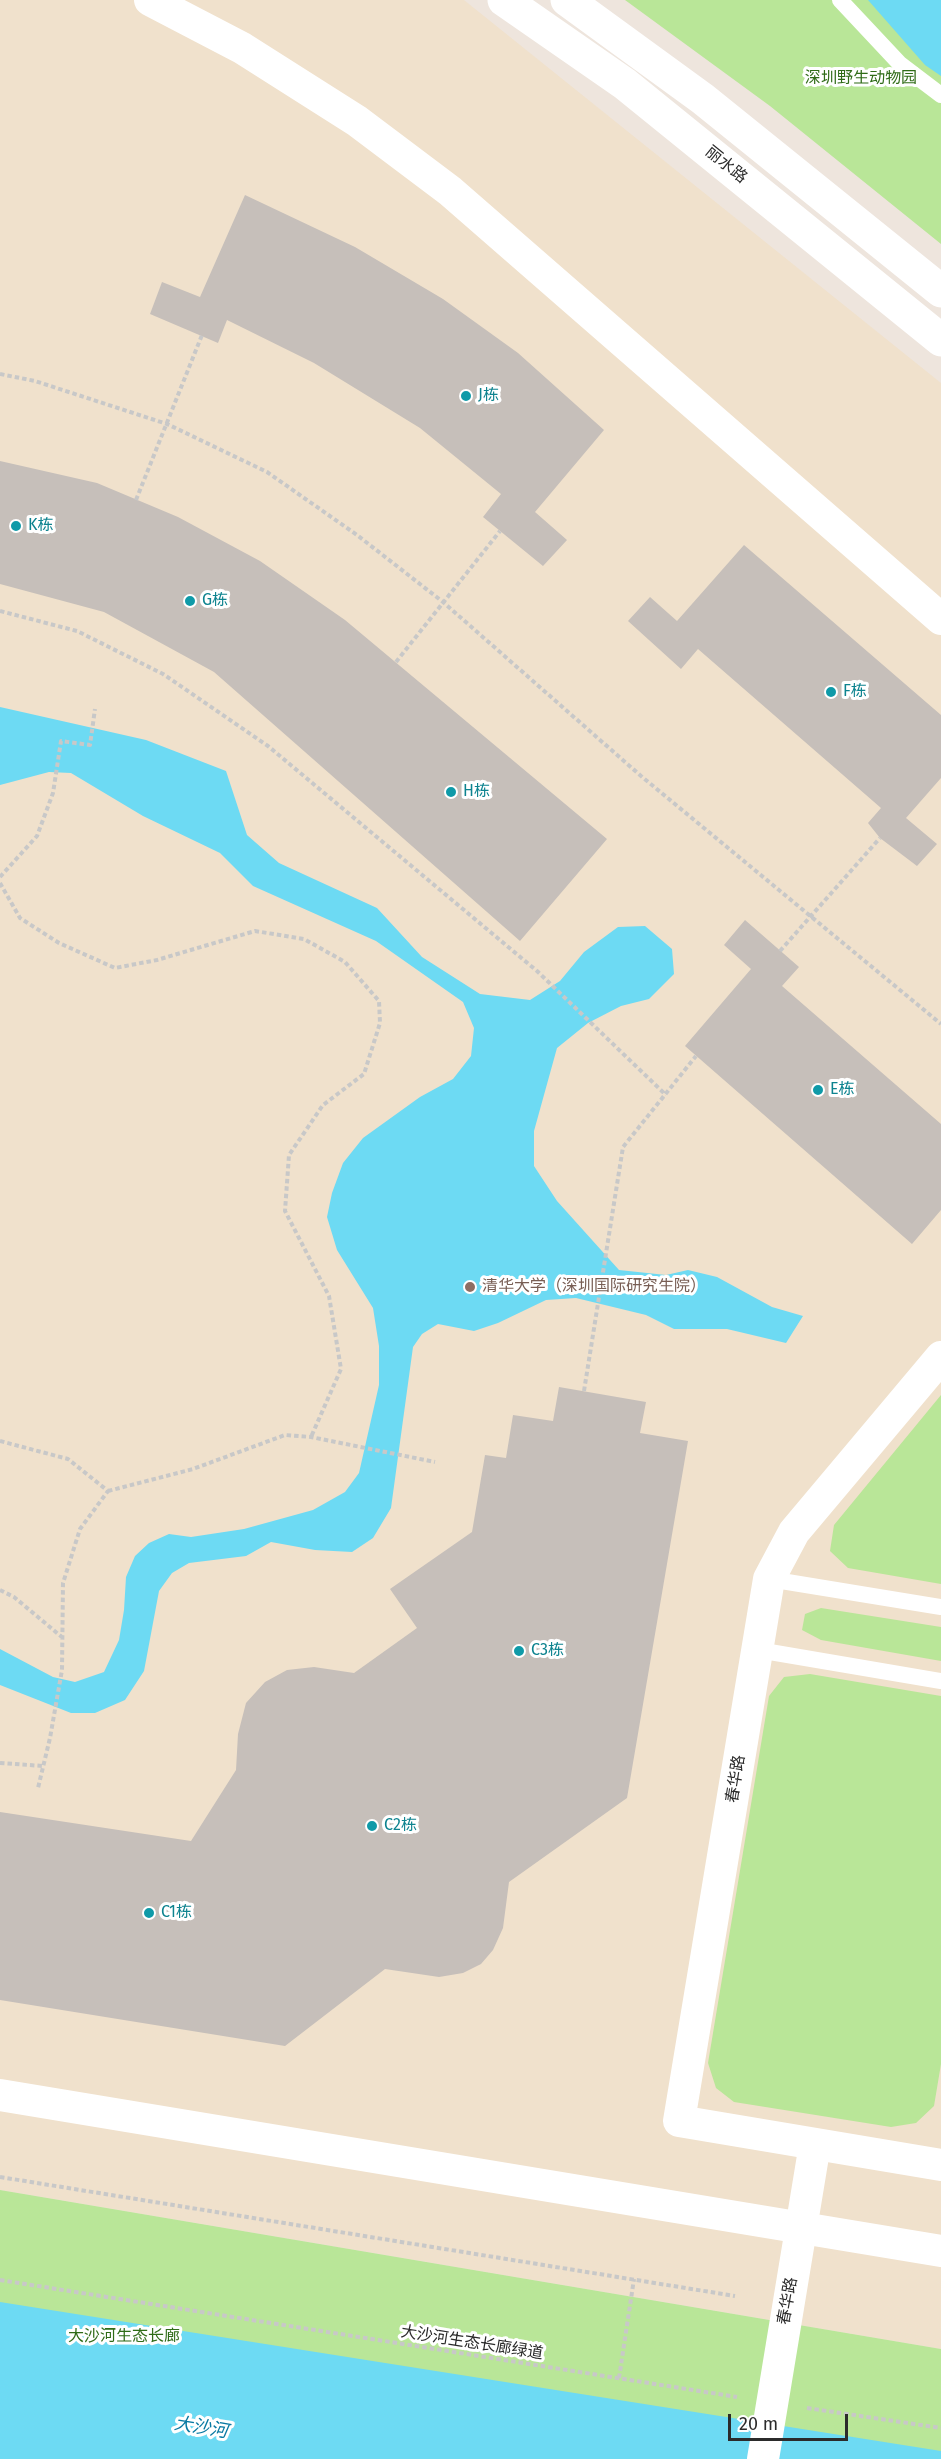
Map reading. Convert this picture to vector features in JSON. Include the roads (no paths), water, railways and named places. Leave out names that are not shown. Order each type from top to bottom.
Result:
[{"type":"main road","name":"丽水路","points":[[504,0],[571,44],[634,91],[941,340]]},
{"type":"main road","points":[[567,0],[704,99],[941,291]]},
{"type":"street","points":[[150,0],[242,48],[348,115],[450,191],[941,620]]},
{"type":"street","name":"春华路","points":[[941,1357],[794,1532],[769,1579],[679,2121],[941,2165]]},
{"type":"street","points":[[0,2095],[941,2251]]},
{"type":"street","name":"春华路","points":[[763,2459],[815,2144]]},
{"type":"lane","points":[[840,0],[900,64],[941,95]]},
{"type":"lane","points":[[769,1579],[941,1607]]},
{"type":"lane","points":[[758,1650],[941,1681]]},
{"type":"water","points":[[868,0],[941,0],[941,76],[925,65]]},
{"type":"water","points":[[0,707],[146,740],[226,771],[247,835],[279,863],[377,908],[422,957],[480,994],[530,1000],[560,981],[584,952],[618,927],[645,926],[672,949],[674,974],[649,999],[621,1006],[588,1023],[557,1048],[534,1131],[534,1166],[557,1201],[619,1270],[666,1275],[688,1270],[717,1277],[772,1307],[803,1316],[786,1343],[727,1329],[674,1329],[646,1315],[576,1298],[546,1300],[498,1323],[474,1331],[438,1324],[422,1334],[413,1347],[391,1508],[373,1538],[352,1552],[315,1550],[271,1542],[246,1556],[189,1563],[172,1573],[159,1591],[144,1671],[125,1700],[95,1713],[71,1713],[0,1685],[0,1649],[53,1677],[75,1682],[104,1672],[119,1640],[126,1577],[135,1556],[149,1543],[169,1534],[191,1537],[244,1529],[313,1510],[345,1492],[359,1473],[379,1385],[379,1346],[373,1308],[337,1250],[327,1217],[332,1193],[343,1163],[363,1138],[420,1097],[453,1079],[471,1056],[474,1028],[463,1002],[376,941],[253,886],[220,853],[143,816],[71,773],[49,772],[0,785]]},
{"type":"water","name":"大沙河","points":[[0,2302],[941,2451],[941,2459],[0,2459]]},
{"type":"place","name":"J栋","points":[[466,396]]},
{"type":"place","name":"K栋","points":[[16,526]]},
{"type":"place","name":"G栋","points":[[190,601]]},
{"type":"place","name":"F栋","points":[[831,692]]},
{"type":"place","name":"H栋","points":[[451,792]]},
{"type":"place","name":"E栋","points":[[818,1090]]},
{"type":"place","name":"清华大学（深圳国际研究生院）","points":[[470,1287]]},
{"type":"place","name":"C3栋","points":[[519,1651]]},
{"type":"place","name":"C2栋","points":[[372,1826]]},
{"type":"place","name":"C1栋","points":[[149,1913]]},
{"type":"park label","name":"深圳野生动物园","points":[[861,79]]},
{"type":"park label","name":"大沙河生态长廊","points":[[124,2337]]}]
